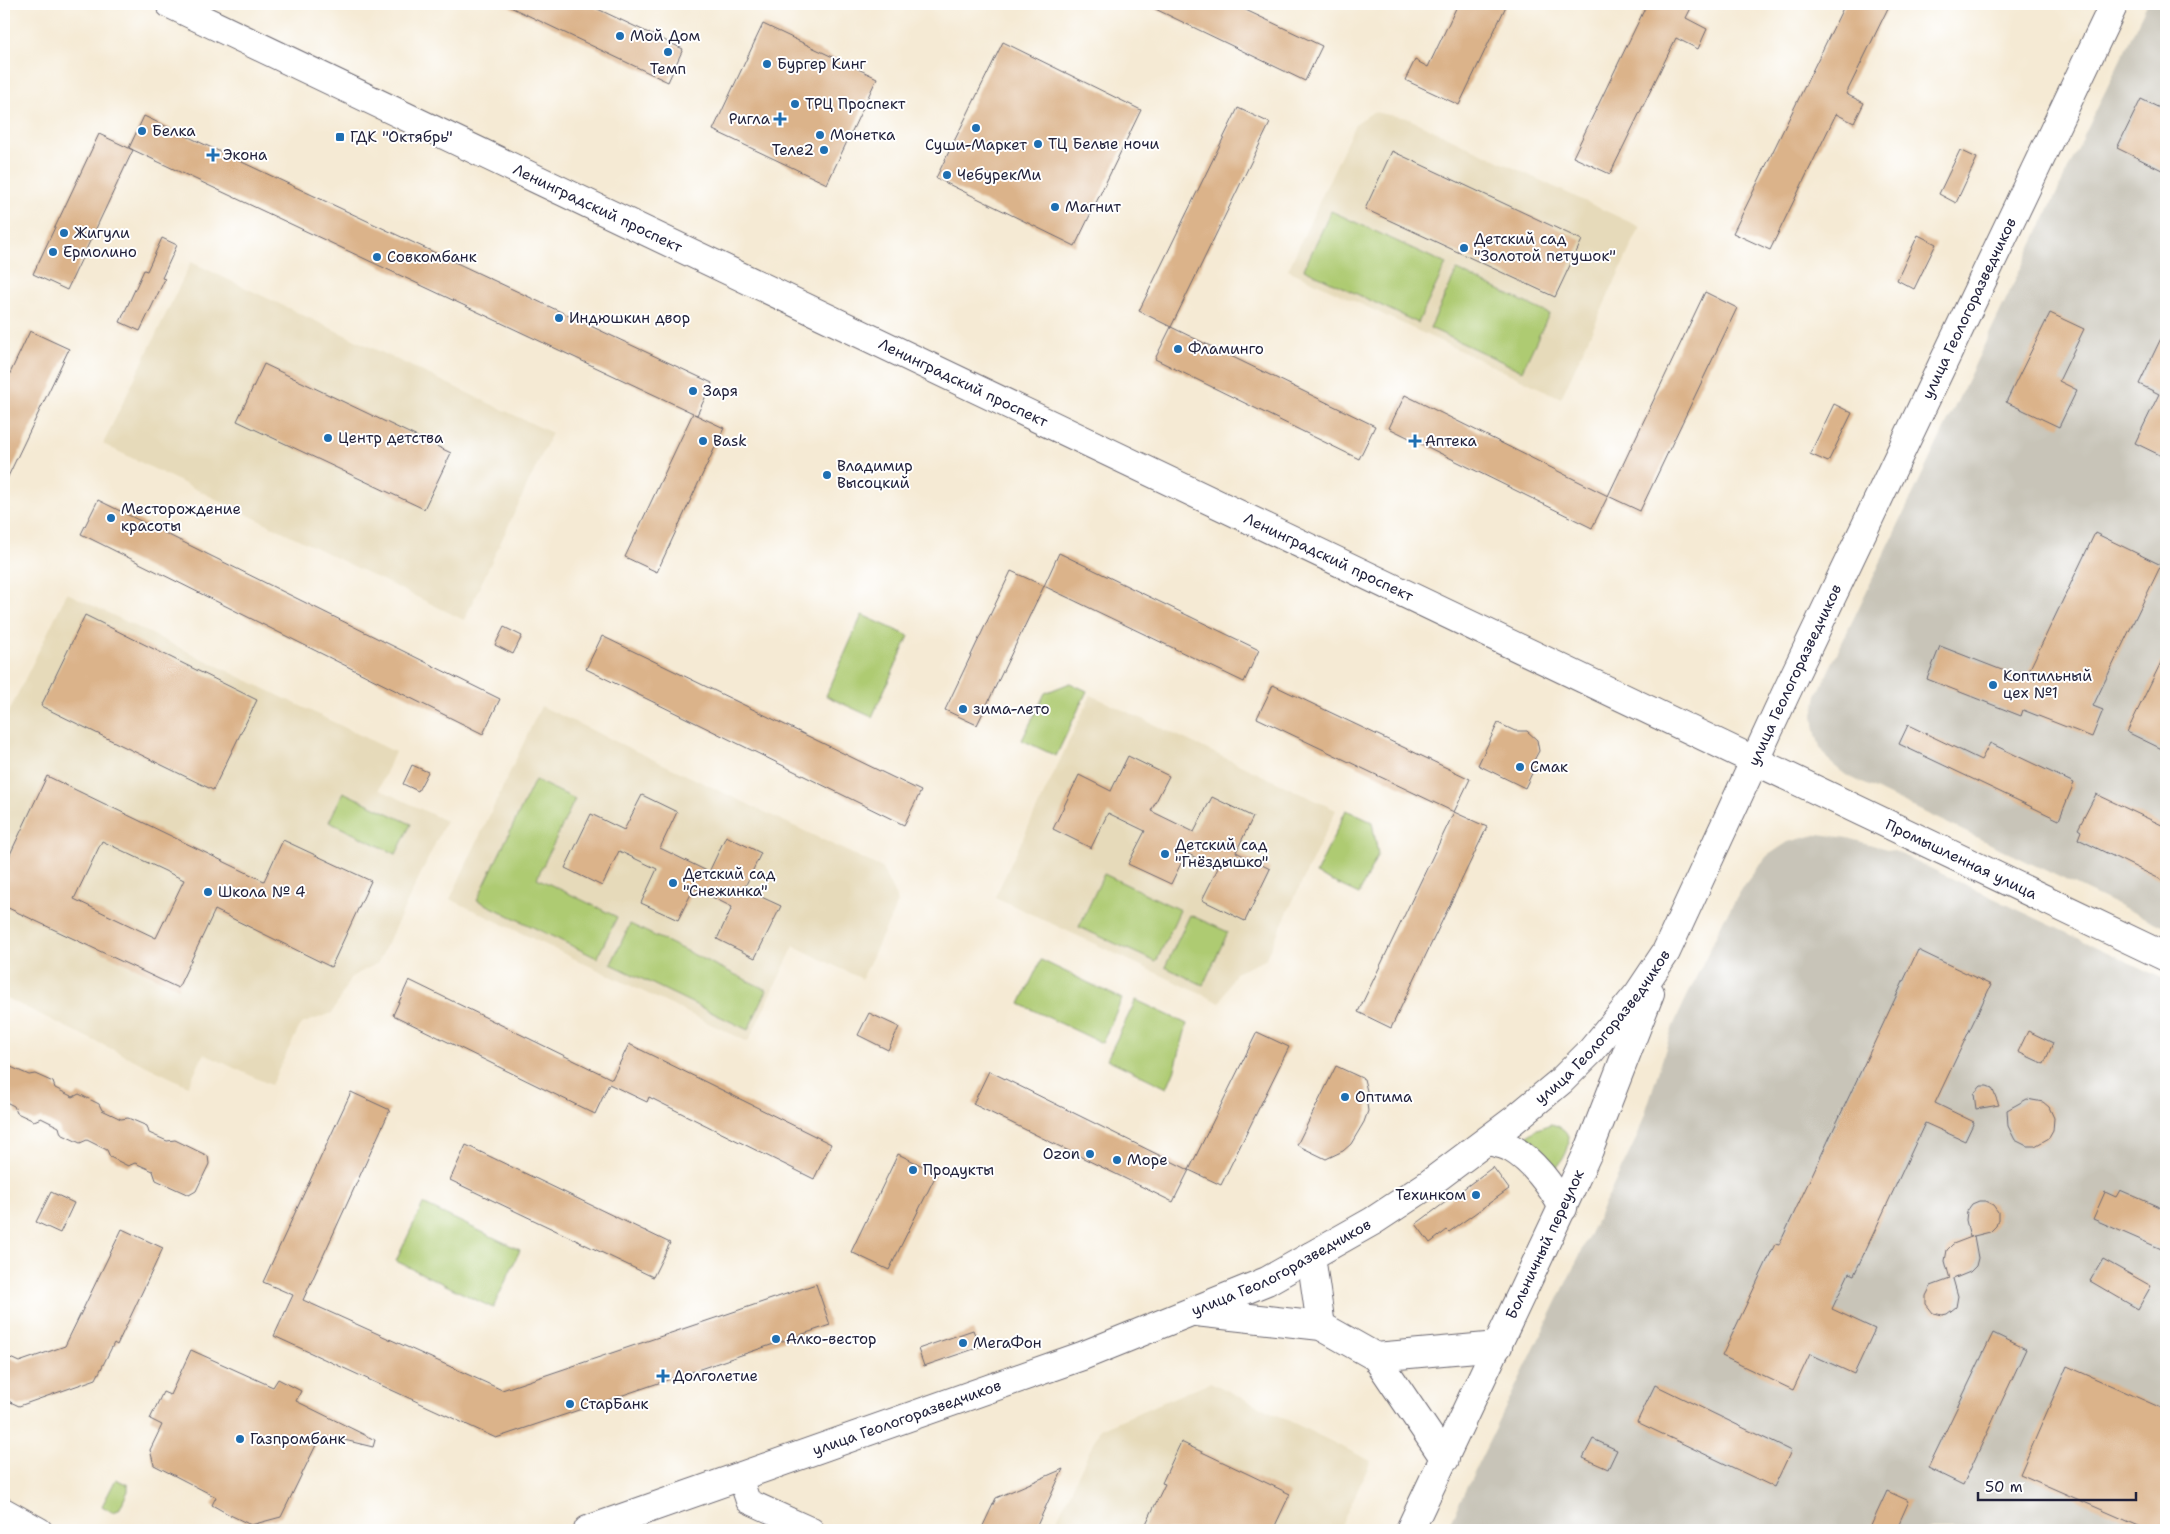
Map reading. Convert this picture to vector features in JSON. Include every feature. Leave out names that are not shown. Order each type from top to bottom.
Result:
[{"type":"main road","name":"Ленинградский проспект","points":[[170,4],[1756,760]]},
{"type":"main road","name":"улица Геологоразведчиков","points":[[588,1530],[1082,1356],[1195,1312],[1267,1281],[1373,1221],[1426,1186],[1488,1140],[1561,1080],[1591,1051],[1638,994],[1666,952],[1785,695],[2114,4]]},
{"type":"main road","name":"Промышленная улица","points":[[1756,760],[2166,957]]},
{"type":"main road","name":"Больничный переулок","points":[[1410,1530],[1589,1150],[1666,952]]},
{"type":"main road","points":[[1488,1140],[1512,1148],[1525,1159],[1555,1192],[1563,1208]]},
{"type":"main road","points":[[1311,1256],[1321,1326]]},
{"type":"main road","points":[[1195,1312],[1321,1326],[1376,1357],[1445,1459]]},
{"type":"main road","points":[[1376,1357],[1498,1346]]},
{"type":"street","points":[[740,1477],[748,1501],[812,1530]]},
{"type":"street","points":[[4,1510],[40,1530]]},
{"type":"shaded area","points":[[2147,4],[2166,4],[2166,928],[1846,775],[1831,763],[1820,747],[1813,715],[1817,695]]},
{"type":"shaded area","name":"Детский сад \"Золотой петушок\"","points":[[1373,112],[1407,118],[1640,227],[1561,398],[1288,270],[1355,124]]},
{"type":"shaded area","name":"Центр детства","points":[[191,262],[552,433],[464,620],[103,444]]},
{"type":"shaded area","name":"Школа № 4","points":[[67,593],[395,752],[379,789],[446,821],[378,963],[351,977],[332,1013],[301,1024],[271,1085],[204,1054],[188,1086],[4,997],[4,722]]},
{"type":"shaded area","name":"Детский сад \"Гнёздышко\"","points":[[1091,695],[1336,810],[1265,960],[1235,973],[1220,1003],[995,897]]},
{"type":"shaded area","name":"Детский сад \"Снежинка\"","points":[[541,706],[882,868],[898,902],[862,979],[794,946],[748,1042],[450,899]]},
{"type":"shaded area","points":[[1819,834],[1847,838],[1894,851],[2166,980],[2166,1530],[1446,1530],[1638,1135],[1673,1026],[1724,919],[1745,884],[1767,856],[1788,842]]},
{"type":"shaded area","points":[[1210,1382],[1371,1461],[1339,1530],[1052,1530],[1100,1429]]},
{"type":"green space","points":[[1331,211],[1446,264],[1418,323],[1304,269]]},
{"type":"green space","points":[[1457,270],[1549,314],[1522,371],[1430,328]]},
{"type":"green space","points":[[862,615],[909,636],[872,717],[826,696]]},
{"type":"green space","points":[[1070,683],[1087,691],[1056,756],[1022,740],[1045,693]]},
{"type":"green space","points":[[535,780],[575,799],[537,878],[617,917],[597,958],[477,900]]},
{"type":"green space","points":[[343,792],[411,824],[396,854],[329,822]]},
{"type":"green space","points":[[1346,810],[1372,822],[1378,854],[1359,894],[1316,874]]},
{"type":"green space","points":[[1104,874],[1180,910],[1156,962],[1079,927]]},
{"type":"green space","points":[[1190,915],[1228,932],[1203,985],[1165,967]]},
{"type":"green space","points":[[630,924],[767,990],[748,1030],[611,964]]},
{"type":"green space","points":[[1041,960],[1122,999],[1102,1043],[1020,1004]]},
{"type":"green space","points":[[1136,1000],[1187,1024],[1175,1069],[1167,1088],[1107,1059]]},
{"type":"green space","points":[[1551,1124],[1561,1128],[1569,1139],[1562,1161],[1551,1174],[1521,1141],[1537,1129]]},
{"type":"green space","points":[[423,1204],[520,1250],[493,1308],[396,1261]]},
{"type":"green space","points":[[116,1479],[128,1485],[128,1491],[119,1510],[112,1512],[102,1506]]},
{"type":"building","points":[[504,4],[587,4],[683,49],[668,82]]},
{"type":"building","points":[[1145,4],[1233,4],[1322,46],[1305,81]]},
{"type":"building","points":[[1458,4],[1507,4],[1459,105],[1405,80],[1415,60],[1428,67]]},
{"type":"building","points":[[1647,4],[1693,4],[1686,18],[1707,29],[1698,49],[1676,38],[1610,174],[1573,157]]},
{"type":"building","points":[[1845,4],[1890,4],[1846,94],[1864,103],[1854,123],[1836,114],[1770,250],[1733,233]]},
{"type":"building","name":"ТРЦ Проспект","points":[[763,24],[877,78],[827,184],[713,130]]},
{"type":"building","name":"ТЦ Белые ночи","points":[[1003,42],[1141,110],[1075,246],[936,178]]},
{"type":"building","points":[[2141,99],[2166,111],[2166,172],[2117,148]]},
{"type":"building","points":[[1238,108],[1270,123],[1171,327],[1139,311]]},
{"type":"building","points":[[144,116],[712,383],[697,415],[694,414],[724,428],[657,572],[625,557],[693,413],[129,148]]},
{"type":"building","points":[[99,134],[133,150],[67,290],[33,274]]},
{"type":"building","points":[[1960,150],[1977,158],[1956,203],[1939,194]]},
{"type":"building","points":[[1392,151],[1582,240],[1555,297],[1365,209]]},
{"type":"building","points":[[1918,235],[1936,244],[1914,289],[1897,280]]},
{"type":"building","points":[[162,238],[177,245],[162,278],[165,279],[140,331],[120,322],[144,270],[147,271]]},
{"type":"building","points":[[1705,292],[1737,308],[1640,511],[1608,496]]},
{"type":"building","points":[[2050,313],[2084,329],[2059,381],[2077,390],[2059,427],[2006,402]]},
{"type":"building","points":[[1171,327],[1375,426],[1359,459],[1155,359]]},
{"type":"building","points":[[2166,328],[2166,458],[2135,443],[2159,394],[2139,384]]},
{"type":"building","points":[[30,331],[69,349],[4,485],[4,386]]},
{"type":"building","points":[[264,364],[451,453],[424,509],[237,421]]},
{"type":"building","points":[[1405,395],[1608,496],[1592,528],[1389,428]]},
{"type":"building","points":[[1834,404],[1852,413],[1828,462],[1810,454]]},
{"type":"building","points":[[98,500],[500,699],[483,734],[81,534]]},
{"type":"building","points":[[2095,533],[2161,565],[2093,706],[2103,710],[2092,737],[2023,710],[2021,716],[1927,679],[1940,646],[2025,679]]},
{"type":"building","points":[[1059,553],[1259,650],[1244,682],[1044,586]]},
{"type":"building","points":[[1011,571],[1044,586],[977,725],[945,710]]},
{"type":"building","points":[[85,615],[257,700],[213,790],[41,706]]},
{"type":"building","points":[[504,627],[522,636],[513,654],[495,645]]},
{"type":"building","points":[[602,636],[921,791],[904,825],[586,669]]},
{"type":"building","points":[[2166,652],[2166,751],[2127,732]]},
{"type":"building","points":[[1273,685],[1470,779],[1454,812],[1257,718]]},
{"type":"building","points":[[1498,723],[1515,731],[1527,731],[1537,740],[1539,751],[1533,762],[1536,765],[1525,788],[1478,765]]},
{"type":"building","points":[[1908,725],[1981,760],[1990,743],[2074,783],[2059,820],[1899,744]]},
{"type":"building","points":[[1128,756],[1169,776],[1151,811],[1194,832],[1212,797],[1253,817],[1236,852],[1270,869],[1245,921],[1202,900],[1218,868],[1186,853],[1171,884],[1128,864],[1145,831],[1108,813],[1091,848],[1053,829],[1079,775],[1111,791]]},
{"type":"building","points":[[412,765],[428,772],[418,791],[403,784]]},
{"type":"building","points":[[47,776],[264,881],[283,840],[371,881],[331,967],[215,910],[178,988],[4,906],[4,867]],"holes":[[[102,841],[184,880],[156,938],[74,899]]]},
{"type":"building","points":[[2096,794],[2166,827],[2166,882],[2078,839],[2081,831],[2078,829]]},
{"type":"building","points":[[642,795],[677,812],[660,848],[709,872],[726,836],[761,853],[744,889],[781,906],[755,958],[717,939],[732,907],[694,888],[678,920],[641,903],[657,869],[619,851],[602,886],[565,868],[591,814],[624,830]]},
{"type":"building","points":[[1454,812],[1487,827],[1391,1028],[1358,1012]]},
{"type":"building","points":[[1918,950],[1991,985],[1935,1103],[1974,1122],[1965,1141],[1925,1123],[1854,1275],[1849,1273],[1832,1309],[1875,1329],[1854,1374],[1810,1354],[1793,1390],[1722,1356],[1775,1244],[1779,1245]]},
{"type":"building","points":[[409,980],[612,1079],[629,1044],[831,1144],[814,1179],[649,1097],[647,1102],[609,1084],[595,1114],[393,1015]]},
{"type":"building","points":[[869,1013],[899,1027],[888,1050],[858,1035]]},
{"type":"building","points":[[2028,1031],[2053,1043],[2044,1064],[2018,1052]]},
{"type":"building","points":[[1257,1032],[1289,1047],[1221,1185],[1189,1170]]},
{"type":"building","points":[[4,1064],[29,1075],[35,1074],[53,1082],[55,1088],[73,1097],[79,1094],[99,1104],[102,1110],[121,1119],[128,1118],[147,1126],[149,1133],[167,1141],[175,1140],[208,1156],[209,1164],[196,1191],[189,1195],[156,1180],[153,1171],[135,1163],[128,1166],[110,1157],[107,1150],[87,1140],[80,1143],[61,1134],[59,1127],[41,1118],[34,1121],[17,1113],[14,1106],[4,1101]]},
{"type":"building","points":[[1336,1066],[1364,1079],[1369,1099],[1367,1104],[1368,1111],[1351,1144],[1343,1151],[1326,1159],[1297,1145]]},
{"type":"building","points":[[989,1071],[1189,1170],[1173,1202],[973,1104]]},
{"type":"building","points":[[1981,1086],[1992,1088],[1999,1105],[1976,1109],[1974,1094]]},
{"type":"building","points":[[351,1092],[390,1110],[303,1300],[502,1390],[816,1284],[830,1325],[496,1438],[274,1336],[293,1295],[263,1282]]},
{"type":"building","points":[[2027,1099],[2043,1102],[2049,1107],[2054,1118],[2053,1131],[2049,1138],[2035,1146],[2027,1146],[2015,1140],[2008,1126],[2007,1110]]},
{"type":"building","points":[[466,1145],[670,1243],[653,1277],[450,1180]]},
{"type":"building","points":[[898,1154],[937,1173],[889,1270],[851,1252]]},
{"type":"building","points":[[1493,1167],[1509,1189],[1449,1232],[1447,1230],[1430,1243],[1416,1224]]},
{"type":"building","points":[[2120,1190],[2166,1210],[2166,1251],[2093,1219],[2105,1192],[2116,1197]]},
{"type":"building","points":[[51,1192],[74,1203],[60,1233],[36,1222]]},
{"type":"building","points":[[1985,1201],[1993,1205],[1998,1212],[1998,1220],[1996,1226],[1990,1232],[1970,1237],[1966,1220],[1967,1211],[1972,1204]]},
{"type":"building","points":[[122,1229],[163,1248],[117,1345],[114,1343],[96,1379],[19,1406],[4,1399],[4,1355],[19,1362],[65,1346]]},
{"type":"building","points":[[1974,1236],[1978,1258],[1976,1266],[1970,1272],[1953,1279],[1958,1296],[1956,1307],[1947,1314],[1933,1313],[1926,1304],[1926,1296],[1931,1286],[1950,1279],[1945,1261],[1947,1250],[1953,1244]]},
{"type":"building","points":[[2103,1259],[2151,1286],[2138,1309],[2090,1281]]},
{"type":"building","points":[[973,1330],[980,1347],[924,1366],[918,1349]]},
{"type":"building","points":[[1993,1333],[2026,1349],[1963,1485],[1928,1468]]},
{"type":"building","name":"Газпромбанк","points":[[191,1350],[273,1387],[278,1379],[301,1391],[296,1401],[375,1440],[373,1447],[332,1437],[318,1441],[281,1517],[251,1525],[228,1514],[212,1505],[216,1497],[154,1465],[150,1450],[162,1425],[150,1419],[163,1392],[170,1395]]},
{"type":"building","points":[[2067,1366],[2166,1410],[2166,1530],[2148,1530],[2020,1474]]},
{"type":"building","points":[[1655,1385],[1791,1451],[1774,1487],[1637,1422]]},
{"type":"building","points":[[1593,1439],[1617,1450],[1608,1469],[1583,1458]]},
{"type":"building","points":[[1181,1442],[1290,1494],[1273,1530],[1143,1530],[1165,1484],[1162,1483]]},
{"type":"building","points":[[1063,1469],[1035,1530],[981,1530],[996,1498]]},
{"type":"building","points":[[1887,1491],[1909,1501],[1896,1530],[1869,1530]]},
{"type":"place","name":"Мой Дом","points":[[620,36]]},
{"type":"place","name":"Темп","points":[[668,52]]},
{"type":"place","name":"Бургер Кинг","points":[[767,64]]},
{"type":"place","name":"ТРЦ Проспект","points":[[795,104]]},
{"type":"place","name":"Ригла","points":[[780,119]]},
{"type":"place","name":"Суши-Маркет","points":[[976,128]]},
{"type":"place","name":"Белка","points":[[142,131]]},
{"type":"place","name":"Монетка","points":[[820,135]]},
{"type":"place","name":"ГДК \"Октябрь\"","points":[[340,137]]},
{"type":"place","name":"ТЦ Белые ночи","points":[[1038,144]]},
{"type":"place","name":"Теле2","points":[[824,150]]},
{"type":"place","name":"Экона","points":[[213,155]]},
{"type":"place","name":"ЧебурекМи","points":[[947,175]]},
{"type":"place","name":"Магнит","points":[[1055,207]]},
{"type":"place","name":"Жигули","points":[[64,233]]},
{"type":"place","name":"Детский сад \"Золотой петушок\"","points":[[1464,248]]},
{"type":"place","name":"Ермолино","points":[[53,252]]},
{"type":"place","name":"Совкомбанк","points":[[377,257]]},
{"type":"place","name":"Индюшкин двор","points":[[559,318]]},
{"type":"place","name":"Фламинго","points":[[1178,349]]},
{"type":"place","name":"Заря","points":[[693,391]]},
{"type":"place","name":"Центр детства","points":[[328,438]]},
{"type":"place","name":"Bask","points":[[703,441]]},
{"type":"place","name":"Аптека","points":[[1415,441]]},
{"type":"place","name":"Владимир Высоцкий","points":[[827,475]]},
{"type":"place","name":"Месторождение красоты","points":[[111,518]]},
{"type":"place","name":"Коптильный цех №1","points":[[1993,685]]},
{"type":"place","name":"зима-лето","points":[[963,709]]},
{"type":"place","name":"Смак","points":[[1520,767]]},
{"type":"place","name":"Детский сад \"Гнёздышко\"","points":[[1165,854]]},
{"type":"place","name":"Детский сад \"Снежинка\"","points":[[673,883]]},
{"type":"place","name":"Школа № 4","points":[[208,892]]},
{"type":"place","name":"Оптима","points":[[1345,1097]]},
{"type":"place","name":"Ozon","points":[[1090,1154]]},
{"type":"place","name":"Море","points":[[1117,1160]]},
{"type":"place","name":"Продукты","points":[[913,1170]]},
{"type":"place","name":"Техинком","points":[[1476,1195]]},
{"type":"place","name":"Алко-вестор","points":[[776,1339]]},
{"type":"place","name":"МегаФон","points":[[963,1343]]},
{"type":"place","name":"Долголетие","points":[[663,1376]]},
{"type":"place","name":"СтарБанк","points":[[570,1404]]},
{"type":"place","name":"Газпромбанк","points":[[240,1439]]}]
